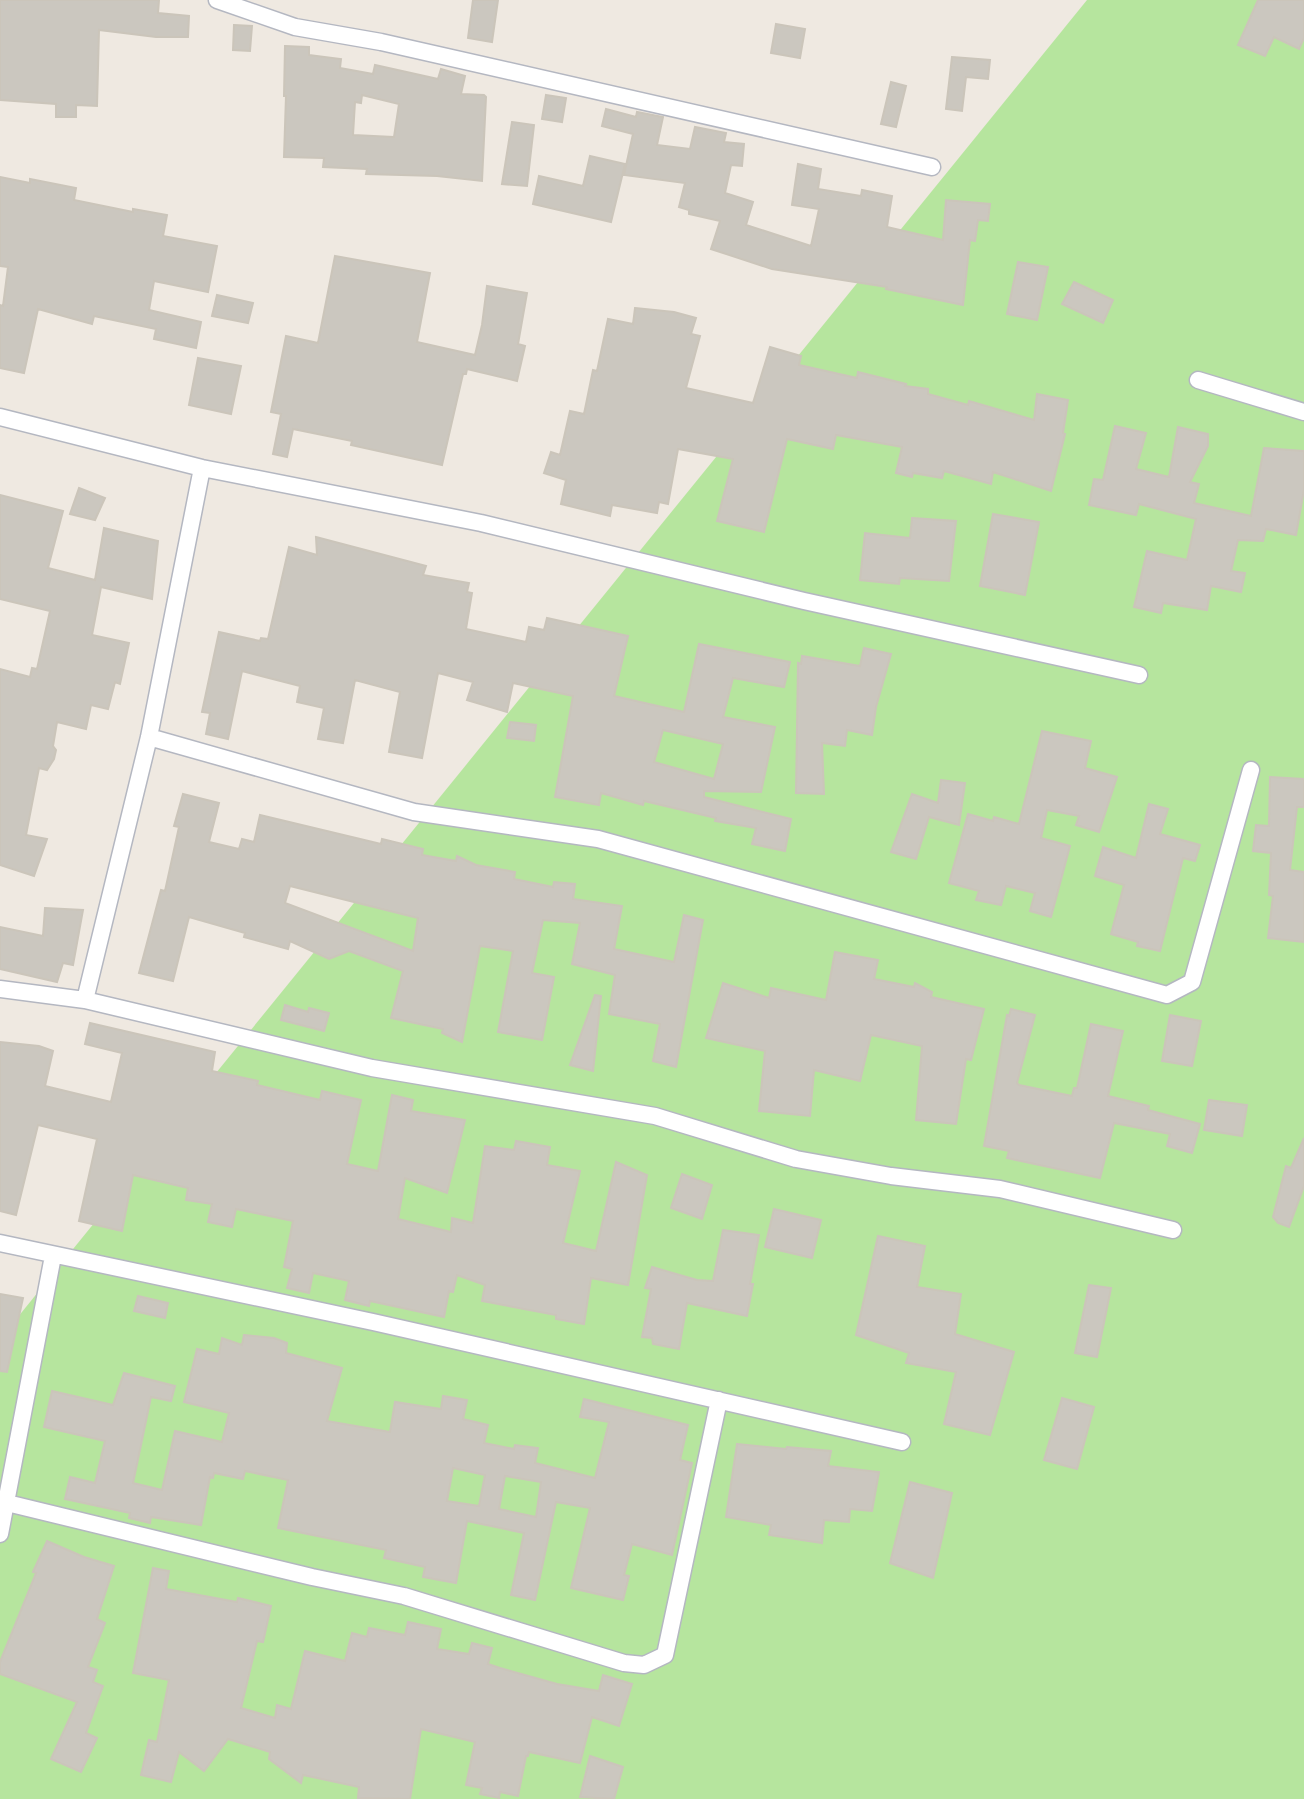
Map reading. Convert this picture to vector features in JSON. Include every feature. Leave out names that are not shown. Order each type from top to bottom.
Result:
[{"type":"street","points":[[217,0],[296,27],[381,42],[932,167]]},
{"type":"street","points":[[1198,380],[1304,412]]},
{"type":"street","points":[[0,416],[202,468],[481,523],[804,601],[1139,675]]},
{"type":"street","points":[[85,1000],[149,737],[202,468]]},
{"type":"street","points":[[149,737],[414,812],[598,839],[1167,995],[1192,982],[1251,770]]},
{"type":"street","points":[[0,989],[85,1000],[372,1068],[655,1116],[796,1159],[891,1176],[1000,1189],[1173,1230]]},
{"type":"street","points":[[0,1243],[373,1322],[902,1442]]},
{"type":"street","points":[[0,1534],[53,1256]]},
{"type":"street","points":[[7,1503],[312,1577],[404,1596],[624,1663],[644,1665],[665,1655],[719,1400]]},
{"type":"green space","points":[[1087,0],[1304,0],[1304,1799],[0,1799],[0,1339]]},
{"type":"building","points":[[0,0],[159,0],[158,13],[189,16],[188,37],[156,37],[99,30],[97,106],[76,105],[76,117],[56,117],[56,104],[0,100]]},
{"type":"building","points":[[473,0],[498,0],[492,42],[468,38]]},
{"type":"building","points":[[1258,0],[1304,0],[1304,38],[1299,49],[1274,37],[1265,56],[1238,45]]},
{"type":"building","points":[[776,24],[805,29],[800,58],[771,53]]},
{"type":"building","points":[[234,25],[252,26],[250,51],[233,50]]},
{"type":"building","points":[[285,46],[309,47],[309,55],[341,59],[340,68],[373,74],[375,65],[438,79],[441,69],[465,76],[461,94],[486,97],[482,181],[437,176],[366,174],[367,169],[323,167],[324,158],[284,157]],"holes":[[[362,95],[399,104],[394,137],[353,135],[355,102],[361,103]]]},
{"type":"building","points":[[952,57],[990,60],[988,79],[966,77],[962,111],[946,109]]},
{"type":"building","points":[[891,82],[906,86],[896,127],[881,124]]},
{"type":"building","points":[[546,95],[566,98],[562,122],[542,119]]},
{"type":"building","points":[[606,109],[636,117],[637,112],[663,117],[657,145],[690,149],[695,127],[726,133],[724,142],[744,144],[742,166],[731,165],[725,193],[753,202],[746,225],[811,246],[819,209],[792,205],[798,164],[821,169],[818,189],[861,196],[862,190],[892,196],[887,227],[943,240],[946,200],[990,204],[988,221],[978,220],[975,241],[970,240],[963,305],[886,289],[887,287],[772,269],[711,249],[720,221],[689,214],[689,210],[679,207],[685,183],[624,175],[633,134],[602,126]]},
{"type":"building","points":[[512,122],[534,125],[527,186],[502,184]]},
{"type":"building","points":[[590,156],[625,164],[611,222],[533,204],[539,176],[583,186]]},
{"type":"building","points":[[0,177],[30,183],[30,179],[76,188],[74,200],[133,212],[133,209],[167,215],[163,236],[217,246],[208,292],[154,281],[149,310],[201,322],[196,348],[154,339],[156,329],[94,316],[92,324],[38,309],[24,373],[0,368],[0,305],[3,306],[8,267],[0,266]]},
{"type":"building","points":[[335,256],[430,273],[417,342],[475,355],[487,286],[527,293],[518,344],[525,346],[517,381],[467,369],[466,374],[463,374],[442,465],[351,445],[352,441],[293,429],[287,457],[273,454],[281,414],[271,412],[286,336],[318,343]]},
{"type":"building","points":[[1018,262],[1048,267],[1037,320],[1007,314]]},
{"type":"building","points":[[1074,282],[1113,300],[1103,323],[1062,304]]},
{"type":"building","points":[[217,295],[253,303],[248,323],[212,316]]},
{"type":"building","points":[[635,308],[674,312],[696,318],[691,334],[700,336],[686,388],[753,403],[770,347],[801,356],[799,365],[857,378],[858,372],[906,384],[905,386],[928,389],[928,394],[968,405],[969,401],[1034,420],[1037,394],[1068,400],[1065,434],[1051,491],[993,472],[991,484],[944,471],[942,478],[913,473],[912,477],[896,473],[902,447],[836,435],[833,449],[787,439],[764,532],[717,521],[733,459],[678,449],[668,504],[659,502],[657,513],[612,505],[610,516],[561,504],[566,480],[544,473],[551,452],[560,455],[570,411],[584,414],[608,319],[633,324]]},
{"type":"building","points":[[198,358],[241,366],[231,414],[189,405]]},
{"type":"building","points":[[1115,426],[1146,433],[1136,469],[1169,477],[1178,427],[1208,434],[1208,446],[1190,482],[1199,484],[1194,503],[1251,516],[1264,448],[1304,451],[1304,490],[1296,535],[1266,529],[1263,541],[1238,540],[1231,571],[1245,573],[1241,592],[1211,586],[1207,610],[1163,603],[1161,613],[1134,607],[1147,551],[1187,560],[1196,519],[1139,504],[1136,515],[1089,505],[1094,479],[1103,480]]},
{"type":"building","points":[[79,488],[105,498],[95,520],[70,514]]},
{"type":"building","points":[[0,495],[63,511],[48,568],[95,580],[104,528],[158,541],[152,599],[101,587],[92,635],[129,643],[120,684],[115,682],[108,709],[91,705],[86,729],[57,722],[54,759],[47,770],[39,768],[26,835],[47,839],[34,876],[0,865],[0,669],[30,677],[32,668],[37,669],[50,611],[0,599]]},
{"type":"building","points":[[993,514],[1039,522],[1025,595],[980,586]]},
{"type":"building","points":[[912,518],[956,521],[949,581],[900,578],[899,584],[860,580],[865,533],[910,538]]},
{"type":"building","points":[[316,537],[426,566],[423,575],[469,583],[467,592],[472,593],[466,629],[526,642],[529,627],[544,630],[547,618],[628,636],[614,696],[684,712],[699,644],[790,662],[784,687],[733,678],[723,717],[775,727],[761,792],[704,791],[704,797],[791,819],[785,851],[752,844],[756,828],[715,821],[716,818],[644,801],[643,805],[601,793],[599,805],[555,797],[573,696],[513,683],[507,712],[467,700],[473,682],[438,673],[422,758],[389,752],[400,692],[355,680],[343,743],[318,739],[324,708],[297,702],[300,686],[242,671],[228,739],[206,734],[210,713],[202,712],[219,632],[260,641],[261,638],[268,639],[289,547],[317,555]],"holes":[[[663,730],[723,744],[714,779],[654,762]]]},
{"type":"building","points":[[864,648],[891,654],[876,707],[872,735],[847,730],[845,746],[822,743],[824,794],[796,793],[798,663],[801,664],[802,656],[860,666]]},
{"type":"building","points":[[510,722],[536,725],[534,741],[507,738]]},
{"type":"building","points":[[1042,731],[1091,741],[1085,768],[1117,777],[1099,832],[1076,825],[1079,816],[1047,810],[1041,838],[1070,846],[1051,917],[1030,911],[1035,893],[1006,886],[1001,905],[976,900],[979,891],[949,883],[968,814],[1019,824]]},
{"type":"building","points":[[1270,777],[1304,779],[1304,807],[1297,807],[1290,870],[1304,872],[1304,942],[1268,938],[1273,896],[1269,895],[1271,853],[1253,851],[1256,825],[1269,826]]},
{"type":"building","points":[[941,780],[965,783],[959,825],[929,817],[916,859],[891,852],[912,794],[938,803]]},
{"type":"building","points":[[183,794],[219,803],[209,842],[239,849],[242,839],[254,842],[260,815],[381,844],[382,839],[423,849],[422,855],[456,861],[457,856],[476,865],[515,872],[514,879],[553,887],[554,882],[575,884],[573,899],[622,906],[614,949],[674,962],[684,915],[703,920],[676,1067],[653,1061],[660,1024],[609,1014],[615,975],[572,964],[580,923],[543,920],[532,973],[554,977],[542,1040],[498,1032],[513,951],[480,946],[462,1042],[442,1033],[443,1029],[391,1018],[403,971],[349,951],[329,959],[290,941],[288,949],[244,937],[245,933],[189,917],[173,981],[139,973],[161,890],[165,891],[179,827],[174,826]],"holes":[[[290,886],[418,918],[413,951],[285,903]]]},
{"type":"building","points":[[1149,804],[1168,809],[1160,834],[1200,845],[1195,861],[1183,858],[1160,951],[1137,946],[1138,942],[1111,934],[1124,885],[1095,876],[1103,847],[1136,858]]},
{"type":"building","points":[[45,908],[83,910],[73,965],[63,963],[57,982],[0,969],[0,927],[43,936]]},
{"type":"building","points":[[835,952],[878,960],[874,979],[914,987],[915,983],[932,992],[931,997],[984,1009],[971,1060],[966,1059],[956,1124],[916,1120],[922,1046],[871,1035],[860,1081],[814,1070],[810,1116],[759,1111],[765,1051],[706,1038],[723,983],[769,998],[771,988],[826,1000]]},
{"type":"building","points":[[595,995],[601,996],[593,1071],[570,1065]]},
{"type":"building","points":[[285,1005],[308,1012],[309,1008],[329,1013],[324,1031],[281,1020]]},
{"type":"building","points":[[1011,1009],[1035,1015],[1017,1083],[1019,1085],[1072,1096],[1074,1088],[1077,1088],[1091,1024],[1123,1031],[1108,1096],[1149,1106],[1148,1110],[1200,1124],[1192,1153],[1167,1146],[1170,1134],[1114,1123],[1100,1178],[1007,1158],[1009,1151],[984,1146],[1007,1015],[1009,1016]]},
{"type":"building","points":[[1170,1015],[1201,1021],[1192,1066],[1162,1061]]},
{"type":"building","points":[[90,1023],[215,1052],[212,1071],[258,1081],[257,1085],[320,1100],[322,1091],[361,1100],[347,1164],[378,1171],[392,1095],[413,1100],[411,1111],[465,1120],[447,1193],[405,1178],[398,1219],[451,1232],[452,1218],[473,1223],[485,1146],[514,1150],[516,1141],[550,1147],[547,1165],[580,1171],[563,1243],[596,1251],[616,1162],[647,1175],[628,1285],[591,1278],[584,1324],[556,1319],[556,1315],[482,1301],[485,1285],[457,1275],[453,1292],[449,1291],[444,1317],[370,1301],[369,1306],[345,1300],[349,1281],[313,1273],[309,1293],[287,1288],[292,1269],[284,1267],[293,1221],[236,1209],[232,1227],[208,1222],[212,1204],[186,1200],[188,1188],[133,1175],[122,1231],[79,1221],[97,1139],[38,1125],[16,1215],[0,1211],[0,1042],[39,1046],[53,1051],[45,1086],[111,1102],[122,1053],[85,1044]]},
{"type":"building","points":[[1209,1100],[1247,1105],[1242,1136],[1204,1130]]},
{"type":"building","points":[[1304,1138],[1304,1186],[1289,1227],[1278,1223],[1273,1217],[1286,1166],[1291,1168]]},
{"type":"building","points":[[682,1174],[712,1185],[702,1219],[671,1208]]},
{"type":"building","points":[[774,1209],[821,1220],[812,1258],[765,1247]]},
{"type":"building","points":[[723,1230],[759,1235],[747,1316],[687,1303],[679,1349],[653,1344],[652,1338],[642,1337],[651,1289],[645,1288],[652,1267],[697,1280],[713,1281]]},
{"type":"building","points":[[878,1236],[925,1246],[917,1287],[961,1294],[955,1334],[1014,1352],[990,1435],[944,1424],[956,1372],[906,1363],[909,1353],[856,1335]]},
{"type":"building","points":[[1089,1285],[1111,1288],[1097,1357],[1075,1353]]},
{"type":"building","points":[[0,1294],[23,1298],[7,1372],[0,1371]]},
{"type":"building","points":[[138,1296],[168,1303],[165,1318],[134,1311]]},
{"type":"building","points":[[244,1335],[274,1338],[287,1343],[286,1353],[342,1368],[327,1421],[390,1432],[395,1402],[441,1409],[443,1396],[467,1400],[463,1419],[488,1425],[484,1443],[514,1449],[515,1445],[538,1448],[535,1463],[595,1478],[609,1422],[580,1417],[584,1399],[688,1425],[680,1460],[692,1463],[672,1555],[632,1544],[624,1575],[629,1576],[623,1600],[571,1588],[590,1508],[556,1502],[535,1600],[511,1595],[524,1533],[467,1521],[456,1583],[423,1577],[425,1567],[384,1558],[386,1550],[278,1528],[288,1480],[245,1471],[243,1479],[214,1473],[213,1478],[210,1477],[201,1525],[151,1517],[150,1523],[129,1518],[130,1513],[65,1499],[70,1477],[95,1483],[105,1441],[44,1427],[52,1391],[113,1405],[124,1373],[175,1386],[171,1401],[151,1397],[133,1483],[162,1490],[175,1431],[222,1442],[229,1413],[184,1402],[197,1349],[219,1354],[222,1338],[242,1345]],"holes":[[[453,1468],[485,1475],[479,1506],[447,1501]],[[505,1476],[541,1482],[536,1517],[499,1509]]]},
{"type":"building","points":[[1062,1398],[1094,1407],[1077,1469],[1044,1460]]},
{"type":"building","points":[[737,1444],[831,1451],[828,1466],[879,1472],[872,1511],[850,1509],[849,1522],[824,1520],[822,1543],[769,1535],[771,1525],[726,1517]]},
{"type":"building","points":[[910,1482],[952,1493],[933,1578],[890,1563]]},
{"type":"building","points":[[47,1541],[114,1566],[97,1619],[105,1623],[88,1667],[97,1670],[93,1682],[103,1686],[86,1733],[97,1738],[81,1772],[51,1759],[77,1702],[0,1674],[0,1662]]},
{"type":"building","points":[[153,1568],[169,1571],[166,1589],[237,1602],[238,1598],[271,1606],[263,1642],[257,1641],[241,1708],[275,1718],[277,1705],[291,1709],[305,1651],[345,1661],[352,1633],[367,1637],[369,1628],[405,1635],[408,1622],[441,1629],[437,1649],[469,1654],[472,1643],[492,1648],[488,1664],[557,1684],[599,1691],[603,1675],[632,1684],[619,1726],[592,1717],[580,1763],[529,1752],[518,1796],[500,1792],[499,1798],[480,1794],[482,1788],[466,1785],[475,1742],[421,1729],[410,1799],[358,1798],[359,1787],[303,1775],[301,1783],[269,1759],[270,1752],[228,1739],[204,1771],[179,1752],[171,1782],[141,1775],[149,1740],[157,1742],[169,1680],[133,1673]]},
{"type":"building","points":[[590,1756],[623,1767],[614,1799],[580,1797]]}]
